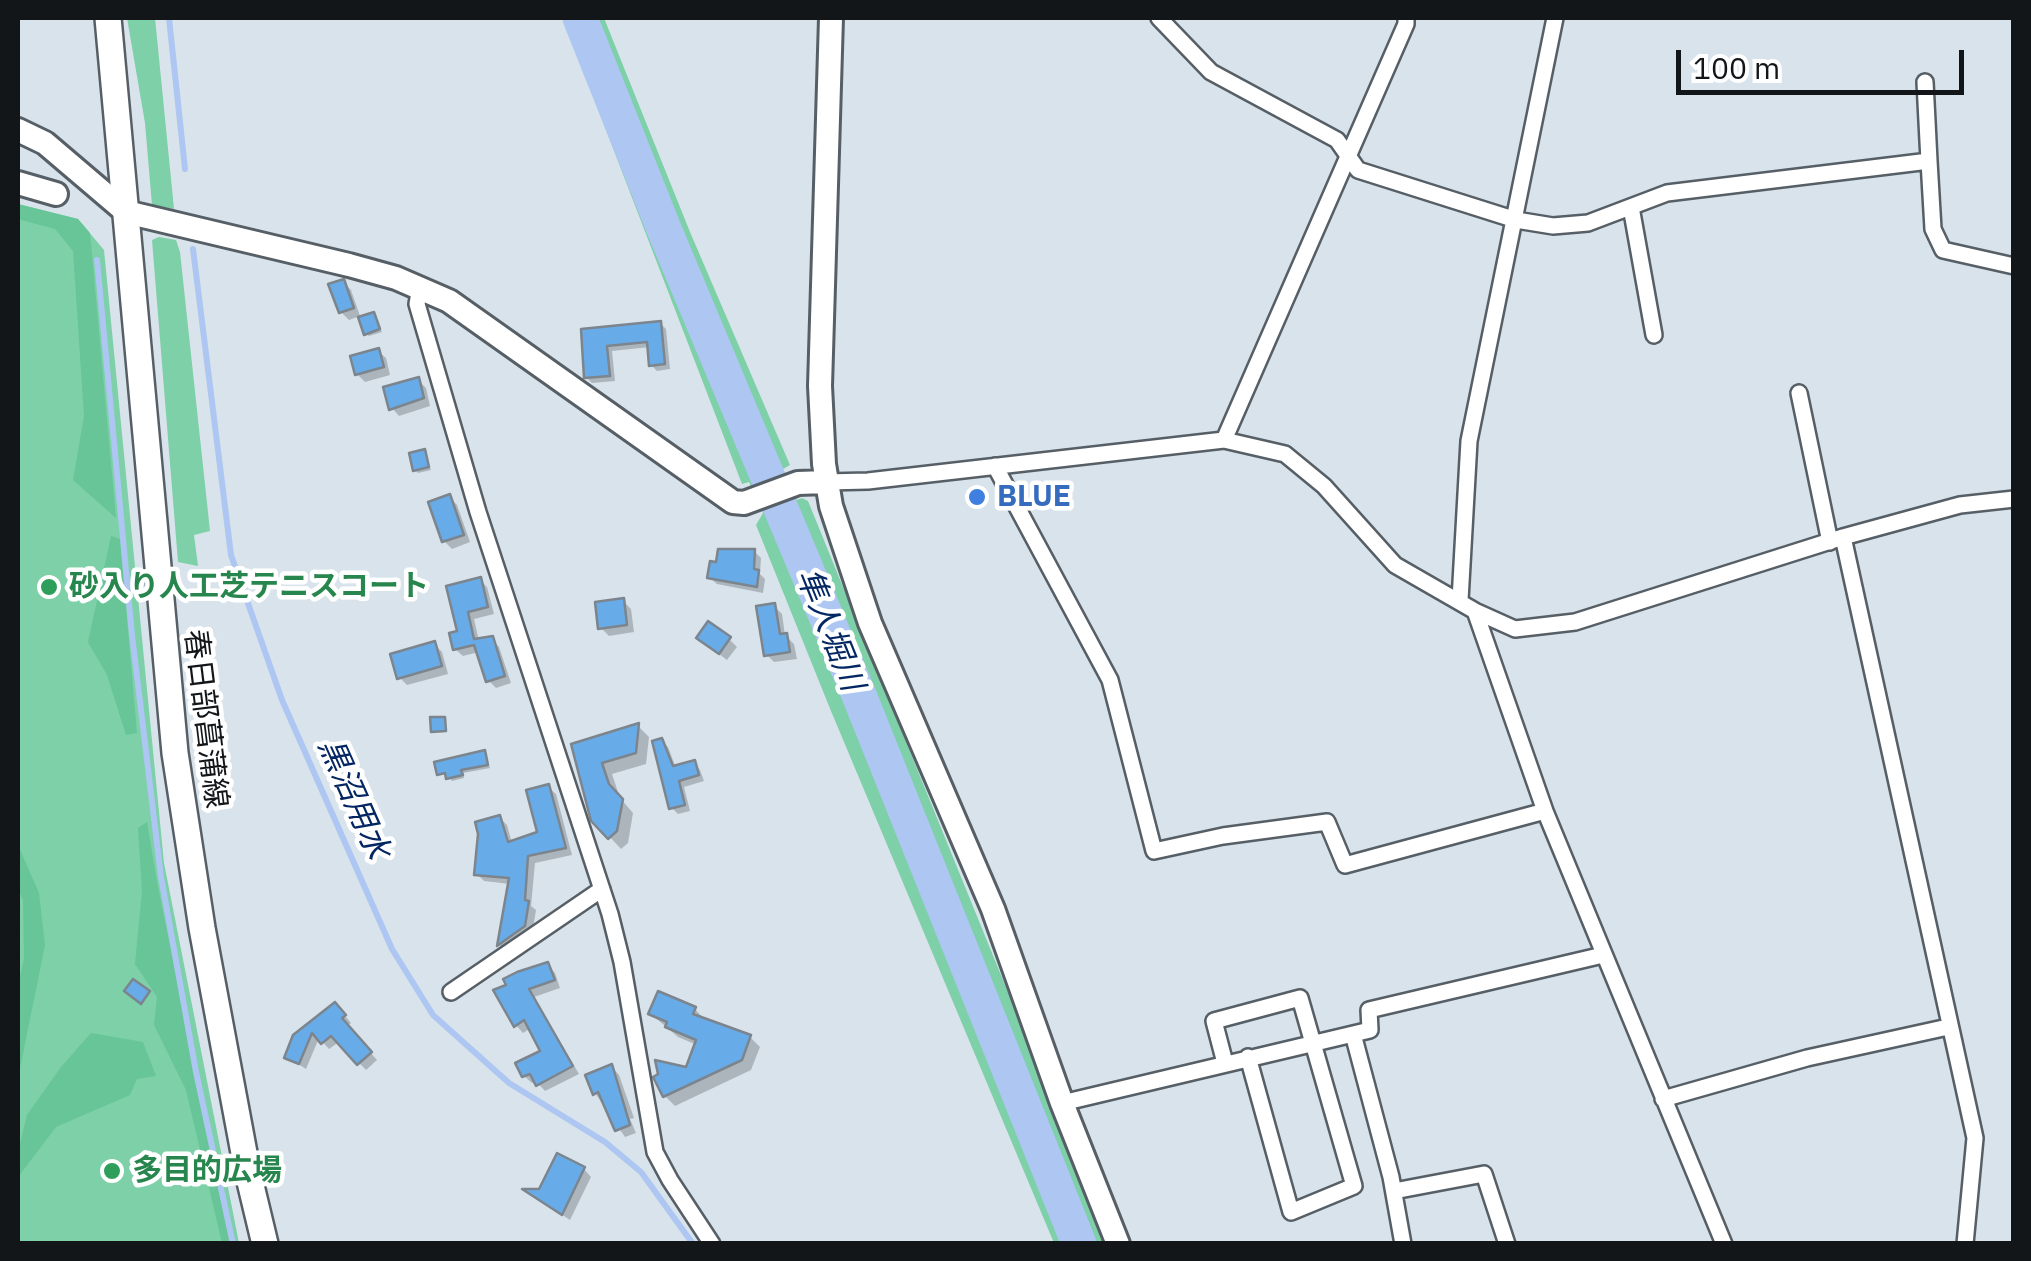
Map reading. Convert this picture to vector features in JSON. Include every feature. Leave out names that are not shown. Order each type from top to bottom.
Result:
[{"type":"main road","name":"春日部菖蒲線","points":[[108,18],[174,754],[246,1170],[264,1244]]},
{"type":"street","points":[[830,18],[820,386],[826,482],[870,624],[994,909],[1062,1102],[1118,1244]]},
{"type":"street","points":[[1159,18],[1211,72],[1337,140],[1358,170],[1516,220],[1553,226],[1588,223],[1666,193],[1928,160]]},
{"type":"street","points":[[1224,440],[1406,18]]},
{"type":"street","points":[[1460,600],[1469,441],[1555,18]]},
{"type":"street","points":[[1925,82],[1933,229],[1942,250],[2014,266]]},
{"type":"street","points":[[18,130],[45,143],[126,212],[349,264],[420,287],[482,322],[734,502],[753,500],[798,483],[868,481],[1224,440],[1285,454],[1324,486],[1395,564],[1514,630],[1575,622],[1960,505],[2014,499]]},
{"type":"street","points":[[18,183],[56,194]]},
{"type":"street","points":[[1631,207],[1654,335]]},
{"type":"street","points":[[420,287],[417,304],[478,512],[602,888],[622,962],[655,1152],[712,1244]]},
{"type":"street","points":[[1799,394],[1837,540],[1975,1138],[1965,1244]]},
{"type":"street","points":[[995,466],[1110,680],[1154,851],[1222,836],[1327,822],[1345,865],[1545,812]]},
{"type":"street","points":[[1475,611],[1545,812],[1724,1244]]},
{"type":"street","points":[[450,992],[602,888]]},
{"type":"street","points":[[1062,1102],[1370,1030],[1369,1010],[1603,955]]},
{"type":"street","points":[[1224,1062],[1214,1021],[1300,998],[1354,1186],[1290,1212],[1248,1057]]},
{"type":"street","points":[[1663,1099],[1806,1058],[1948,1028]]},
{"type":"street","points":[[1353,1034],[1394,1191],[1403,1244]]},
{"type":"street","points":[[1394,1191],[1484,1174],[1507,1244]]},
{"type":"green space","points":[[127,18],[155,18],[174,209],[152,205],[145,123]]},
{"type":"green space","points":[[563,18],[571,18],[857,730],[1070,1243],[1054,1243],[831,711],[756,525],[763,513],[749,482],[742,484]]},
{"type":"green space","points":[[594,18],[604,18],[790,465],[783,469],[797,500],[808,501],[1110,1243],[1090,1243],[1029,1083],[617,84]]},
{"type":"green space","points":[[18,204],[78,219],[104,250],[164,863],[239,1243],[18,1243]]},
{"type":"green space","points":[[18,204],[78,219],[90,233],[116,518],[73,480],[84,416],[73,251],[55,229],[18,219]]},
{"type":"green space","points":[[152,240],[176,240],[180,252],[210,531],[194,535],[198,566],[178,562]]},
{"type":"green space","points":[[111,536],[120,539],[137,733],[126,735],[107,675],[88,642]]},
{"type":"green space","points":[[147,822],[231,1243],[222,1243],[186,1090],[154,1025],[157,997],[135,964],[142,891],[138,828]]},
{"type":"green space","points":[[18,845],[39,893],[45,945],[18,1078],[18,985],[24,959]]},
{"type":"green space","points":[[91,1033],[143,1042],[156,1076],[137,1079],[130,1095],[56,1127],[18,1177],[18,1152],[27,1115]]},
{"type":"building","points":[[344,279],[354,308],[339,313],[328,284]]},
{"type":"building","points":[[374,312],[380,329],[364,335],[358,317]]},
{"type":"building","points":[[661,321],[665,364],[649,366],[647,342],[607,346],[610,376],[584,378],[581,329]]},
{"type":"building","points":[[379,348],[384,367],[355,375],[350,356]]},
{"type":"building","points":[[419,377],[424,398],[389,410],[383,387]]},
{"type":"building","points":[[425,449],[429,467],[413,471],[409,453]]},
{"type":"building","points":[[450,494],[464,535],[442,542],[428,502]]},
{"type":"building","points":[[718,549],[755,549],[757,587],[707,578],[710,561],[716,562]]},
{"type":"building","points":[[481,577],[488,607],[468,612],[474,639],[493,636],[505,676],[486,682],[474,645],[453,650],[449,633],[457,631],[446,586]]},
{"type":"building","points":[[624,598],[627,625],[598,629],[595,602]]},
{"type":"building","points":[[775,603],[780,634],[787,633],[790,652],[764,656],[756,606]]},
{"type":"building","points":[[708,621],[731,637],[719,654],[696,638]]},
{"type":"building","points":[[435,641],[442,666],[397,679],[390,654]]},
{"type":"building","points":[[430,717],[445,717],[446,731],[431,732]]},
{"type":"building","points":[[639,723],[636,753],[602,763],[609,784],[623,799],[617,831],[608,839],[591,821],[571,744]]},
{"type":"building","points":[[662,738],[673,766],[695,760],[699,775],[679,781],[685,805],[669,809],[652,741]]},
{"type":"building","points":[[485,750],[488,765],[461,770],[463,775],[446,779],[445,773],[437,775],[434,762]]},
{"type":"building","points":[[549,784],[566,848],[528,856],[525,926],[497,946],[509,878],[474,875],[478,834],[475,822],[500,815],[508,842],[537,832],[526,790]]},
{"type":"building","points":[[548,962],[555,980],[529,989],[573,1066],[536,1086],[530,1074],[522,1077],[515,1063],[540,1051],[524,1020],[514,1027],[493,990],[506,985],[503,979]]},
{"type":"building","points":[[133,979],[150,991],[141,1004],[124,991]]},
{"type":"building","points":[[658,991],[696,1007],[693,1014],[751,1035],[742,1060],[663,1097],[653,1077],[658,1074],[655,1060],[686,1067],[696,1040],[665,1027],[667,1022],[648,1014]]},
{"type":"building","points":[[335,1002],[346,1015],[342,1018],[372,1052],[357,1065],[331,1036],[321,1044],[312,1033],[299,1064],[284,1058],[293,1035]]},
{"type":"building","points":[[612,1064],[630,1125],[615,1131],[598,1092],[593,1095],[585,1075]]},
{"type":"building","points":[[557,1153],[585,1167],[562,1215],[522,1189],[539,1189]]},
{"type":"waterway","name":"黒沼用水","points":[[169,18],[185,169]]},
{"type":"waterway","name":"隼人堀川","points":[[580,18],[859,695],[1079,1244]]},
{"type":"waterway","name":"黒沼用水","points":[[193,249],[231,555],[282,700],[392,949],[433,1015],[509,1083],[605,1142],[641,1172],[693,1244]]},
{"type":"waterway","points":[[97,260],[132,635],[161,877],[196,1072],[233,1244]]},
{"type":"place","name":"BLUE","points":[[977,497]]},
{"type":"place","name":"砂入り人工芝テニスコート","points":[[49,587]]},
{"type":"place","name":"多目的広場","points":[[112,1171]]}]
